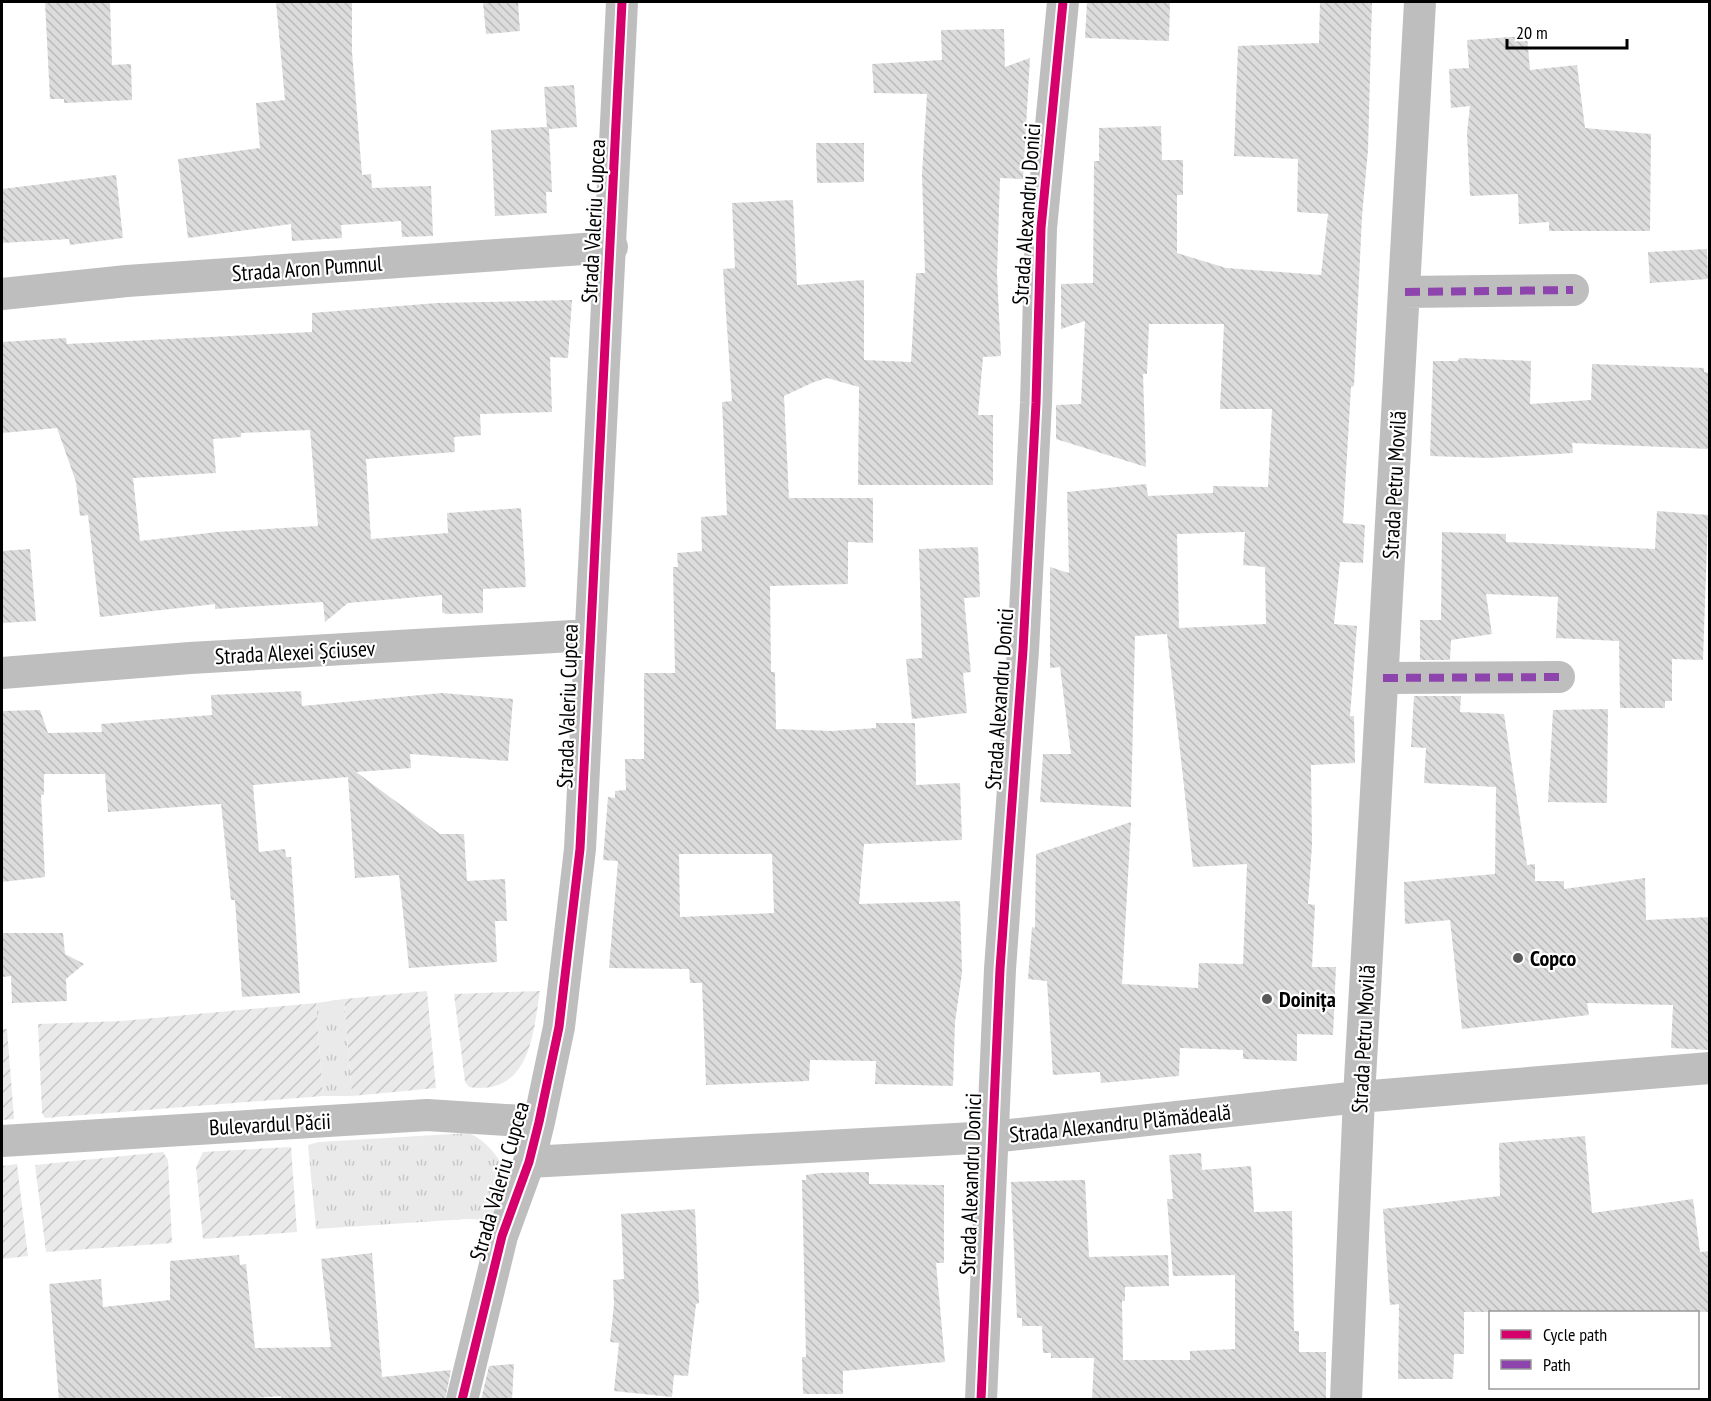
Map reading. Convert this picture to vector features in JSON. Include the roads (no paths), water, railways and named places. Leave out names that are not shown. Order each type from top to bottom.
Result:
[{"type":"street","name":"Strada Valeriu Cupcea","points":[[462,1400],[502,1236],[529,1162],[539,1122],[559,1027],[580,849],[589,635],[612,247],[622,2]]},
{"type":"street","name":"Strada Alexandru Donici","points":[[981,1400],[992,1137],[1035,426],[1041,228],[1063,2]]},
{"type":"street","name":"Strada Petru Movilă","points":[[1346,1400],[1359,1096],[1420,2]]},
{"type":"street","name":"Strada Aron Pumnul","points":[[2,294],[127,281],[612,247]]},
{"type":"street","points":[[1405,292],[1573,290]]},
{"type":"street","name":"Strada Alexei Șciusev","points":[[2,673],[190,658],[589,635]]},
{"type":"street","points":[[1383,678],[1559,677]]},
{"type":"street","name":"Strada Alexandru Plămădeală","points":[[529,1162],[992,1137],[1359,1096],[1710,1068]]},
{"type":"street","name":"Bulevardul Păcii","points":[[2,1141],[427,1115],[539,1122]]},
{"type":"place","name":"Copco","points":[[1518,958]]},
{"type":"place","name":"Doinița","points":[[1267,999]]}]
